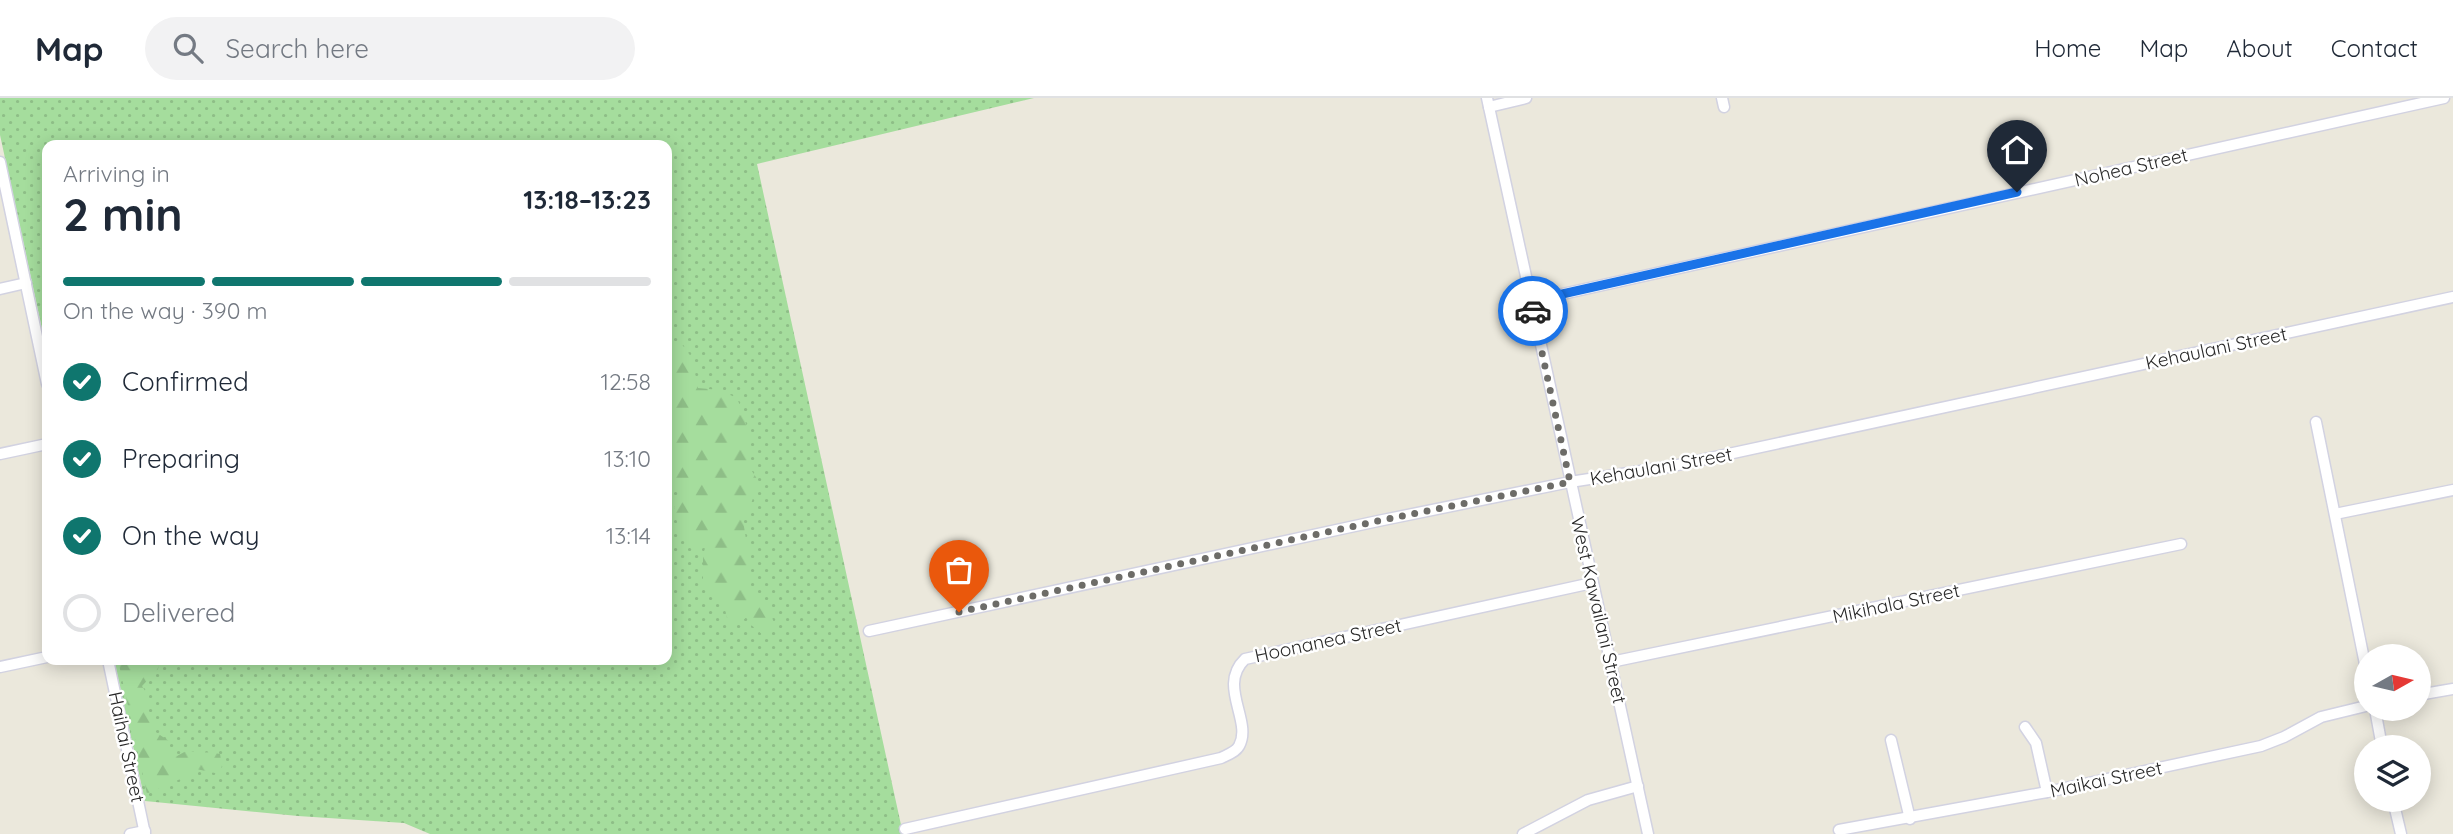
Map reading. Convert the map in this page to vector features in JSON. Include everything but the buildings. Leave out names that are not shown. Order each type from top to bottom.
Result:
[{"type":"street","points":[[1488,102],[1527,98]]},
{"type":"street","name":"Nohea Street","points":[[1531,301],[2444,98]]},
{"type":"street","name":"West Kawailani Street","points":[[1488,102],[1648,834]]},
{"type":"street","points":[[0,162],[42,360]]},
{"type":"street","points":[[0,289],[26,283]]},
{"type":"street","name":"Kehaulani Street","points":[[869,631],[1378,521],[1570,482],[1686,463],[2453,297]]},
{"type":"street","points":[[2316,422],[2361,644]]},
{"type":"street","points":[[0,454],[42,445]]},
{"type":"street","points":[[2335,514],[2453,490]]},
{"type":"street","name":"Mikihala Street","points":[[1611,662],[2181,544]]},
{"type":"street","name":"Hoonanea Street","points":[[905,829],[1220,758],[1232,753],[1240,746],[1242,733],[1234,675],[1238,665],[1245,659],[1592,583]]},
{"type":"street","points":[[0,667],[42,658]]},
{"type":"street","name":"Haihai Street","points":[[109,665],[145,832]]},
{"type":"street","points":[[2431,692],[2453,688]]},
{"type":"street","name":"Maikai Street","points":[[1839,831],[2047,792],[2268,744],[2321,717],[2354,709]]},
{"type":"street","points":[[2025,727],[2036,743],[2047,792]]},
{"type":"street","points":[[1891,740],[1910,819]]},
{"type":"street","points":[[1523,834],[1588,800],[1638,786]]},
{"type":"street","points":[[2396,812],[2401,834]]},
{"type":"street","points":[[130,834],[145,832]]},
{"type":"green space","points":[[0,98],[1034,98],[757,164],[903,834],[430,834],[404,823],[145,801],[115,665],[672,665],[672,140],[42,140],[42,329],[0,135]]},
{"type":"green space","points":[[672,341],[681,343],[692,358],[698,388],[719,390],[737,398],[748,431],[748,465],[759,482],[749,509],[743,516],[750,565],[747,597],[760,594],[774,622],[763,635],[750,624],[748,615],[740,624],[728,623],[724,604],[713,595],[703,580],[703,555],[706,545],[690,545],[678,527],[674,507],[686,492],[672,488]]},
{"type":"green space","points":[[119,665],[159,665],[142,686],[149,697],[146,710],[152,718],[154,731],[169,741],[171,754],[177,756],[188,750],[220,754],[220,774],[196,769],[187,776],[147,794]]},
{"type":"way so far","points":[[959,612],[1570,482],[1533,311]]},
{"type":"route","points":[[1533,311],[1531,301],[2017,192]]}]
